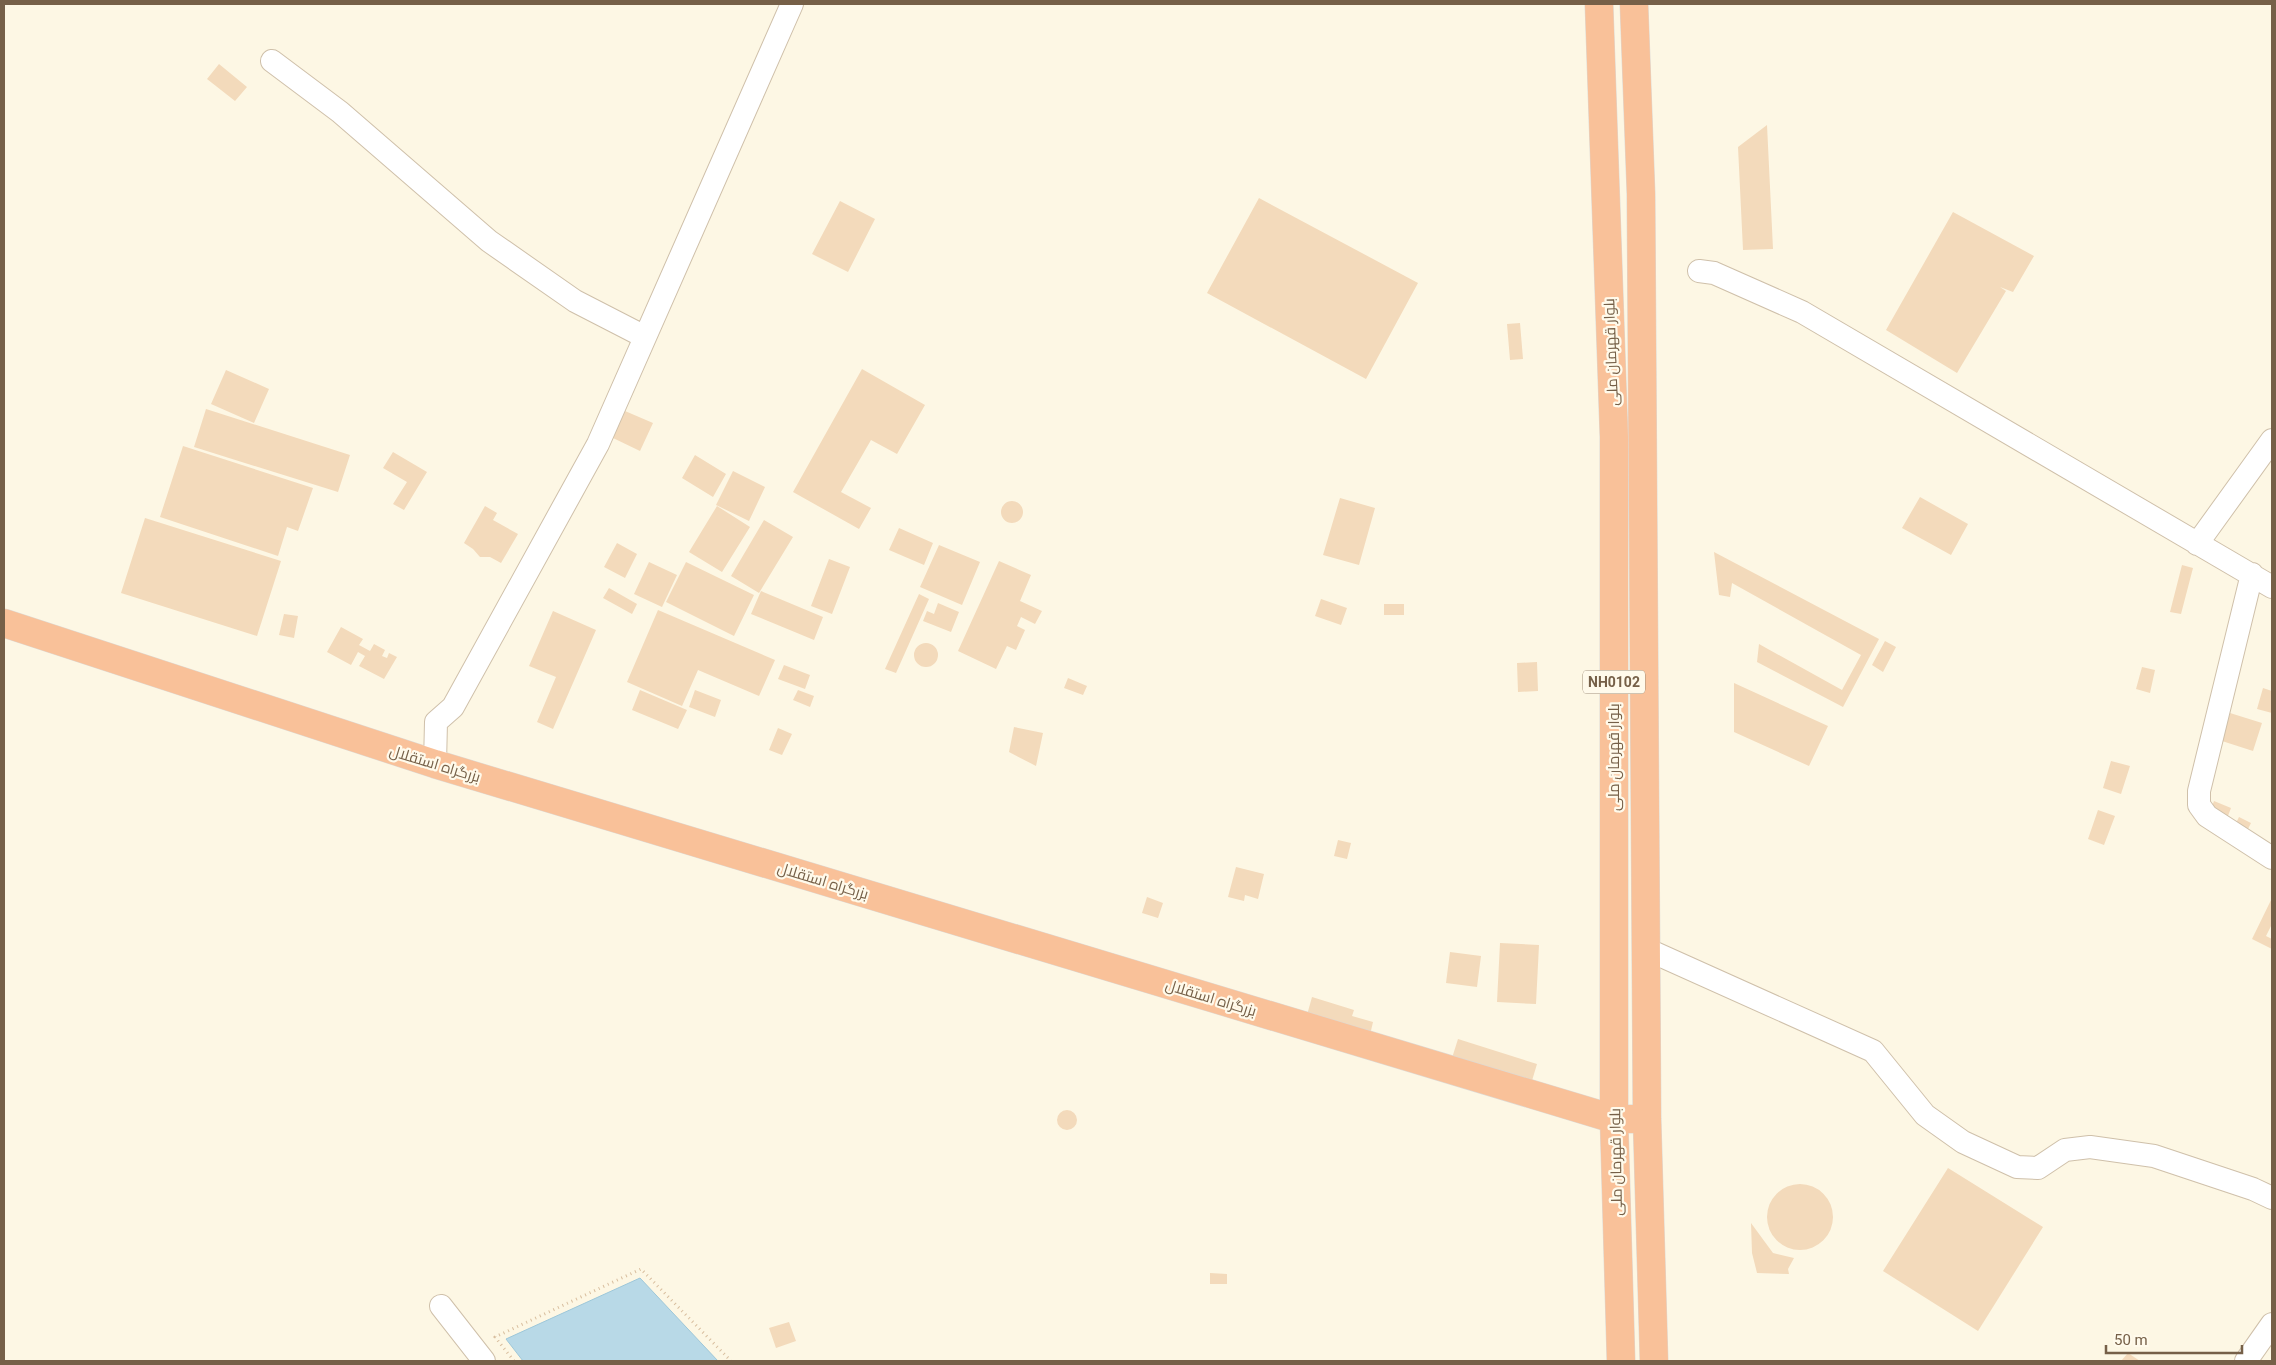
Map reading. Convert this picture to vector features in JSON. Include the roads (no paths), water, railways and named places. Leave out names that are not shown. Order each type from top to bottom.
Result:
[{"type":"highway","name":"بلوار قهرمان ملی","points":[[1599,4],[1614,437],[1614,1119],[1621,1361]]},
{"type":"highway","name":"بلوار قهرمان ملی","points":[[1634,4],[1641,194],[1647,1120],[1654,1361]]},
{"type":"highway","name":"بزرگراه استقلال","points":[[4,623],[435,764],[1614,1119],[1647,1120]]},
{"type":"street","points":[[435,764],[436,722],[453,707],[593,452],[792,4]]},
{"type":"street","points":[[272,61],[340,112],[489,241],[575,301],[645,337]]},
{"type":"street","points":[[1699,271],[1714,274],[1802,312],[2272,587]]},
{"type":"street","points":[[2197,544],[2272,440]]},
{"type":"street","points":[[2252,574],[2199,792],[2199,805],[2206,816],[2272,858]]},
{"type":"street","points":[[1646,948],[1873,1052],[1924,1115],[1963,1142],[2017,1167],[2038,1168],[2065,1150],[2090,1147],[2154,1156],[2253,1189],[2272,1198]]},
{"type":"street","points":[[441,1306],[484,1361]]},
{"type":"street","points":[[2246,1361],[2272,1324]]},
{"type":"water","points":[[640,1278],[718,1361],[523,1361],[506,1339]]}]
